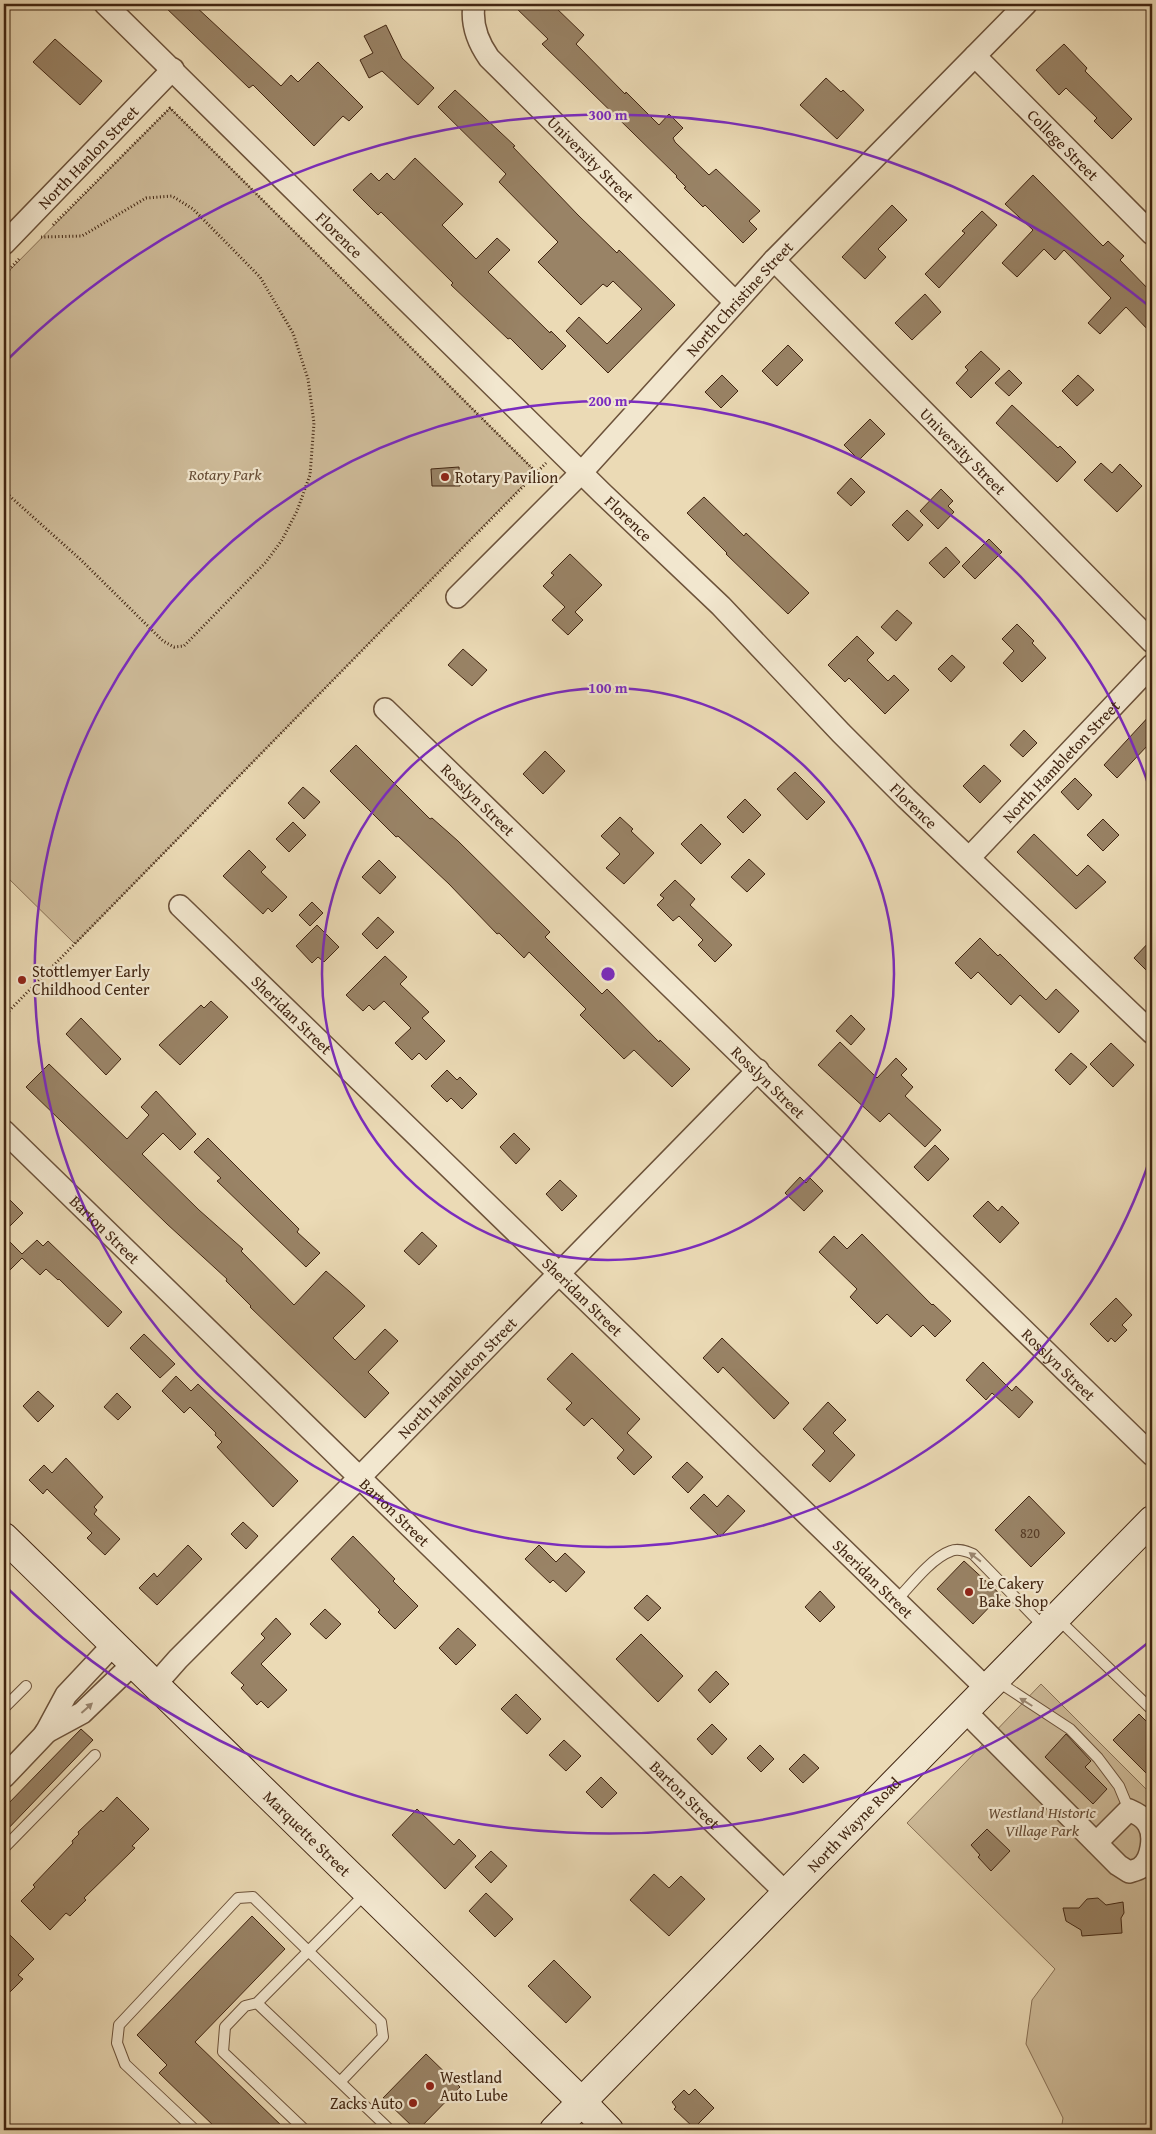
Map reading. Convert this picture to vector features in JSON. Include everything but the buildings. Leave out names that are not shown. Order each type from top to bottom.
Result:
[{"type":"street","name":"Florence","points":[[106,4],[581,473],[721,606],[841,733],[906,798],[970,857],[1152,1033]]},
{"type":"street","name":"University Street","points":[[474,4],[473,13],[476,35],[488,58],[735,302]]},
{"type":"street","name":"North Christine Street","points":[[457,597],[581,473],[774,260],[1026,4]]},
{"type":"street","name":"College Street","points":[[975,56],[1152,234]]},
{"type":"street","name":"North Hanlon Street","points":[[4,244],[173,69]]},
{"type":"street","name":"University Street","points":[[774,260],[1152,642]]},
{"type":"street","name":"North Hambleton Street","points":[[970,857],[1152,666]]},
{"type":"street","name":"Rosslyn Street","points":[[386,709],[1152,1455]]},
{"type":"street","name":"Sheridan Street","points":[[180,906],[896,1601],[991,1684]]},
{"type":"street","name":"North Hambleton Street","points":[[155,1685],[178,1659],[560,1275],[758,1070]]},
{"type":"street","name":"Barton Street","points":[[4,1131],[786,1893]]},
{"type":"street","name":"North Wayne Road","points":[[554,2130],[1152,1520]]},
{"type":"street","name":"Marquette Street","points":[[4,1537],[609,2130]]},
{"type":"street","points":[[4,1777],[45,1734],[66,1696],[114,1644]]},
{"type":"street","points":[[45,1734],[82,1713],[134,1663]]},
{"type":"street","points":[[965,1711],[1096,1843],[1118,1865],[1129,1872],[1142,1867],[1149,1856],[1152,1834],[1148,1823],[1138,1814],[1129,1810],[1096,1843]]},
{"type":"lane","points":[[896,1601],[935,1561],[951,1550],[963,1549],[973,1554],[1152,1710]]},
{"type":"lane","points":[[991,1684],[1024,1700],[1070,1729],[1098,1758],[1119,1786],[1129,1810]]},
{"type":"lane","points":[[4,1708],[26,1686]]},
{"type":"lane","points":[[4,1848],[95,1755]]},
{"type":"lane","points":[[305,2130],[223,2052],[225,2027],[245,2006],[257,2004],[367,1892]]},
{"type":"lane","points":[[195,2130],[125,2064],[117,2043],[119,2025],[238,1898],[253,1897],[381,2022],[383,2037],[340,2082]]},
{"type":"lane","points":[[257,2004],[390,2130]]},
{"type":"path","points":[[4,491],[80,559],[163,641],[174,647],[184,646],[266,562],[282,540],[297,511],[310,475],[314,423],[308,378],[293,332],[260,277],[193,209],[172,196],[146,198],[82,236],[41,237],[170,108],[559,495]]},
{"type":"path","points":[[4,1016],[547,462]]},
{"type":"green space","name":"Rotary Park","points":[[170,108],[536,472],[75,944],[4,874],[4,276]]},
{"type":"green space","name":"Westland Historic Village Park","points":[[1041,1684],[1152,1795],[1152,2130],[1061,2130],[1063,2118],[1026,2044],[1032,2000],[1055,1969],[907,1823]]},
{"type":"place","name":"Rotary Pavilion","points":[[445,477]]},
{"type":"place","name":"Stottlemyer Early Childhood Center","points":[[22,980]]},
{"type":"place","name":"Le Cakery Bake Shop","points":[[969,1592]]},
{"type":"place","name":"Westland Auto Lube","points":[[430,2086]]},
{"type":"place","name":"Zacks Auto","points":[[413,2103]]}]
